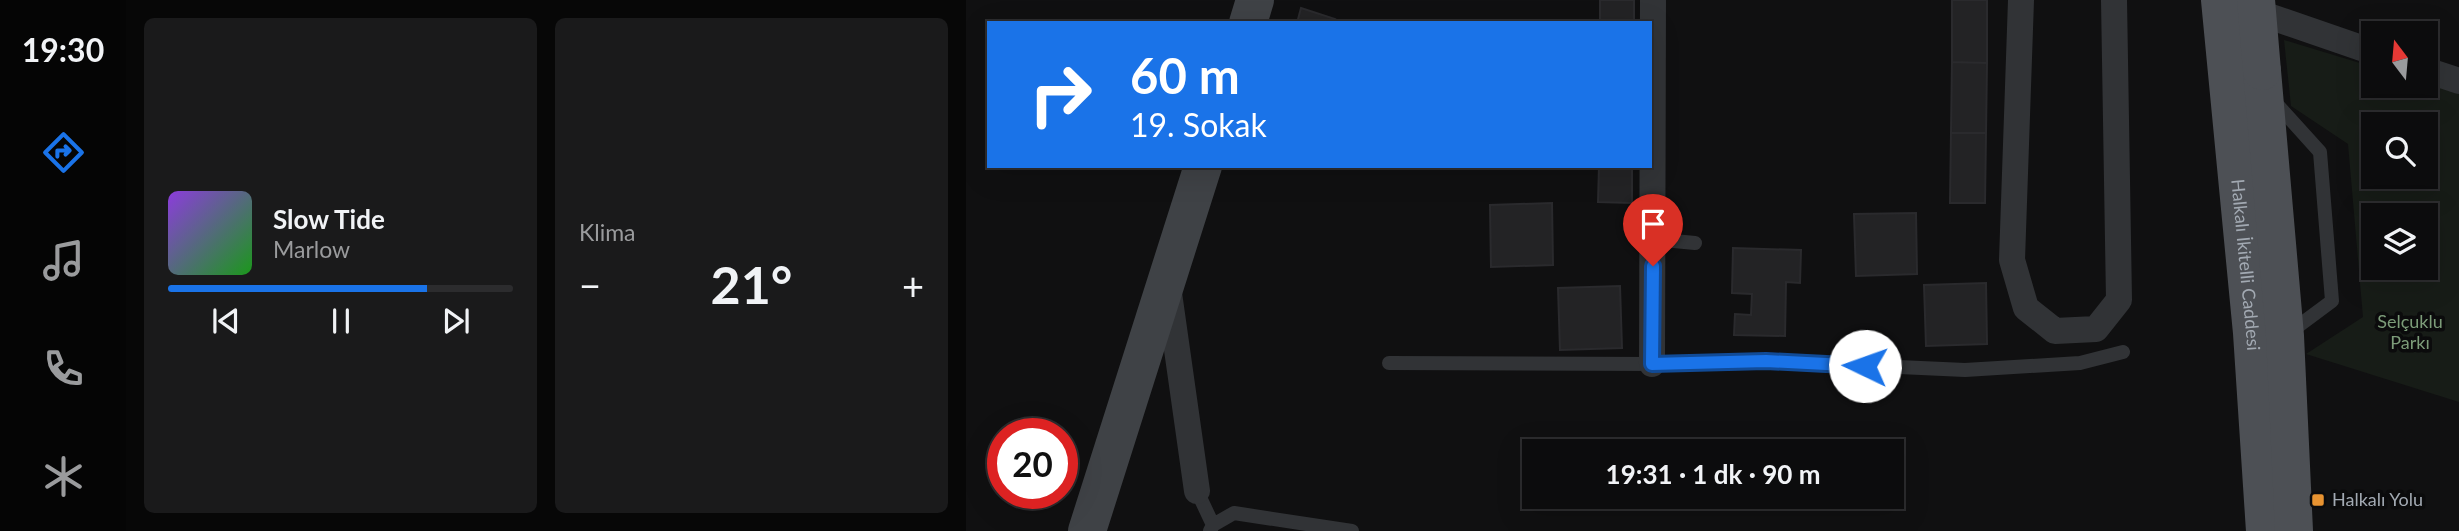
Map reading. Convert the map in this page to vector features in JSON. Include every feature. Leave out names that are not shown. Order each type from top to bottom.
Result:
[{"type":"main road","name":"Halkalı İkitelli Caddesi","points":[[2221,0],[2251,81],[2285,336],[2294,531]]},
{"type":"main road","name":"Halkalı İkitelli Caddesi","points":[[2256,0],[2251,81],[2247,270],[2265,531]]},
{"type":"street","points":[[1249,21],[1255,0]]},
{"type":"street","points":[[1652,364],[1653,0]]},
{"type":"street","points":[[2021,0],[2012,260],[2026,308],[2055,331],[2096,329],[2119,300],[2114,0]]},
{"type":"street","points":[[2221,0],[2361,48]]},
{"type":"street","points":[[2438,74],[2459,81]]},
{"type":"street","points":[[1087,531],[1202,168]]},
{"type":"street","points":[[1167,278],[1197,491]]},
{"type":"lane","points":[[2251,81],[2320,152],[2332,301],[2285,336]]},
{"type":"lane","points":[[1654,239],[1695,243]]},
{"type":"lane","points":[[1389,363],[1652,364],[1766,361],[1965,370],[2080,363],[2123,352]]},
{"type":"lane","points":[[1197,491],[1211,528],[1234,513],[1352,531]]},
{"type":"green space","name":"Selçuklu Parkı","points":[[2284,40],[2361,63],[2361,98],[2438,98],[2438,87],[2459,94],[2459,402],[2306,354],[2363,317],[2348,144],[2291,106]]},
{"type":"building","points":[[1600,0],[1634,0],[1634,21],[1600,21]]},
{"type":"building","points":[[1952,0],[1987,0],[1987,63],[1952,62]]},
{"type":"building","points":[[1301,8],[1335,19],[1334,21],[1298,21]]},
{"type":"building","points":[[1952,62],[1987,63],[1986,133],[1951,133]]},
{"type":"building","points":[[1951,133],[1986,133],[1985,203],[1950,203]]},
{"type":"building","points":[[1599,168],[1632,168],[1632,203],[1598,202]]},
{"type":"building","points":[[1552,203],[1553,265],[1491,267],[1490,205]]},
{"type":"building","points":[[1916,213],[1917,274],[1856,276],[1854,214]]},
{"type":"building","points":[[1733,248],[1801,250],[1800,283],[1786,282],[1785,336],[1734,335],[1735,314],[1751,315],[1752,294],[1732,293]]},
{"type":"building","points":[[1986,283],[1987,344],[1926,346],[1924,285]]},
{"type":"building","points":[[1620,286],[1622,348],[1560,350],[1558,288]]},
{"type":"place","name":"Halkalı Yolu","points":[[2318,500]]},
{"type":"route","points":[[1653,266],[1652,364],[1766,361],[1865,366]]}]
